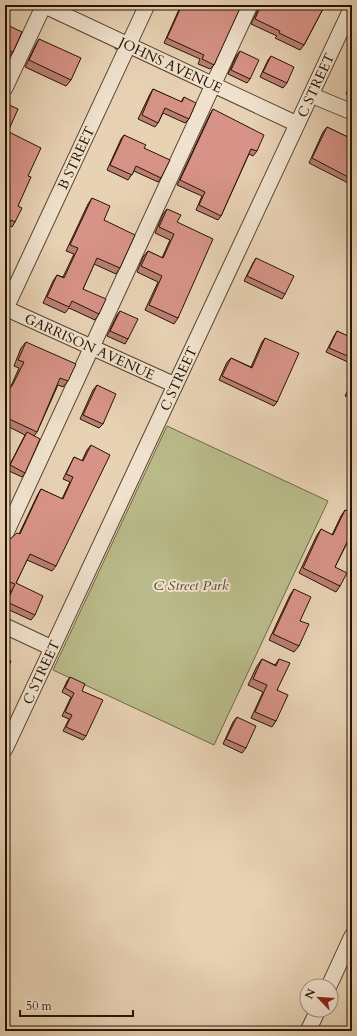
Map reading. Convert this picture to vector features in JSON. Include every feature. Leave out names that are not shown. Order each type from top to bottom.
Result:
[{"type":"street","name":"JOHNS AVENUE","points":[[44,5],[297,124]]},
{"type":"street","points":[[5,88],[44,5]]},
{"type":"street","name":"B STREET","points":[[5,309],[147,5]]},
{"type":"street","points":[[5,535],[250,5]]},
{"type":"street","name":"C STREET","points":[[5,749],[352,7]]},
{"type":"street","points":[[311,95],[352,112]]},
{"type":"street","name":"GARRISON AVENUE","points":[[5,309],[175,385]]},
{"type":"street","points":[[5,626],[52,648]]},
{"type":"street","points":[[333,978],[352,936]]},
{"type":"street","points":[[308,1031],[314,1018]]},
{"type":"green space","name":"C Street Park","points":[[167,426],[328,501],[214,745],[53,670]]},
{"type":"building","points":[[182,5],[241,6],[214,65],[202,59],[204,55],[167,38]]},
{"type":"building","points":[[261,5],[325,5],[304,45],[255,19]]},
{"type":"building","points":[[5,24],[22,32],[13,52],[5,49]]},
{"type":"building","points":[[39,39],[81,58],[71,80],[29,60]]},
{"type":"building","points":[[240,51],[259,60],[250,79],[231,70]]},
{"type":"building","points":[[271,56],[294,67],[287,83],[263,72]]},
{"type":"building","points":[[153,89],[182,102],[184,97],[196,103],[189,119],[165,108],[158,123],[142,115]]},
{"type":"building","points":[[5,103],[18,109],[10,127],[5,125]]},
{"type":"building","points":[[213,109],[264,135],[257,151],[251,149],[221,216],[199,205],[205,192],[180,180]]},
{"type":"building","points":[[327,127],[352,139],[352,179],[312,158]]},
{"type":"building","points":[[9,132],[41,148],[28,176],[31,177],[18,206],[22,208],[15,222],[11,220],[5,232],[5,141]]},
{"type":"building","points":[[124,135],[146,145],[144,148],[170,160],[161,178],[136,166],[132,175],[110,165]]},
{"type":"building","points":[[92,198],[110,206],[104,220],[135,235],[120,268],[97,258],[83,289],[106,299],[99,314],[72,301],[69,307],[47,297],[57,275],[64,278],[78,248],[70,245]]},
{"type":"building","points":[[167,209],[181,215],[177,222],[213,239],[178,318],[149,305],[162,276],[141,266],[148,251],[163,258],[174,234],[159,227]]},
{"type":"building","points":[[256,258],[294,276],[285,294],[247,276]]},
{"type":"building","points":[[120,311],[138,319],[128,339],[110,331]]},
{"type":"building","points":[[337,331],[348,336],[350,332],[352,333],[352,358],[329,348]]},
{"type":"building","points":[[265,338],[299,353],[277,402],[222,376],[231,358],[252,368]]},
{"type":"building","points":[[26,342],[76,364],[68,381],[60,378],[37,432],[5,417],[5,398],[24,362],[18,360]]},
{"type":"building","points":[[352,384],[352,393],[349,391]]},
{"type":"building","points":[[97,385],[116,394],[103,424],[83,415]]},
{"type":"building","points":[[27,432],[40,439],[25,473],[10,465]]},
{"type":"building","points":[[91,445],[110,455],[56,566],[30,554],[16,583],[43,596],[35,615],[7,602],[15,584],[5,580],[5,536],[10,539],[17,533],[20,534],[41,489],[63,499],[73,477],[66,474],[74,457],[83,461]]},
{"type":"building","points":[[5,459],[9,461],[5,471]]},
{"type":"building","points":[[345,510],[352,513],[352,535],[351,534],[335,567],[347,573],[340,586],[303,568],[321,529],[333,535]]},
{"type":"building","points":[[294,589],[311,597],[300,621],[309,624],[299,646],[273,634]]},
{"type":"building","points":[[5,658],[11,661],[5,674]]},
{"type":"building","points":[[262,659],[276,666],[279,659],[290,663],[277,690],[288,695],[276,721],[255,712],[267,685],[253,679]]},
{"type":"building","points":[[70,677],[85,684],[82,691],[103,700],[86,736],[66,727],[72,715],[65,712],[74,693],[65,688]]},
{"type":"building","points":[[237,717],[256,726],[246,748],[226,739]]}]
